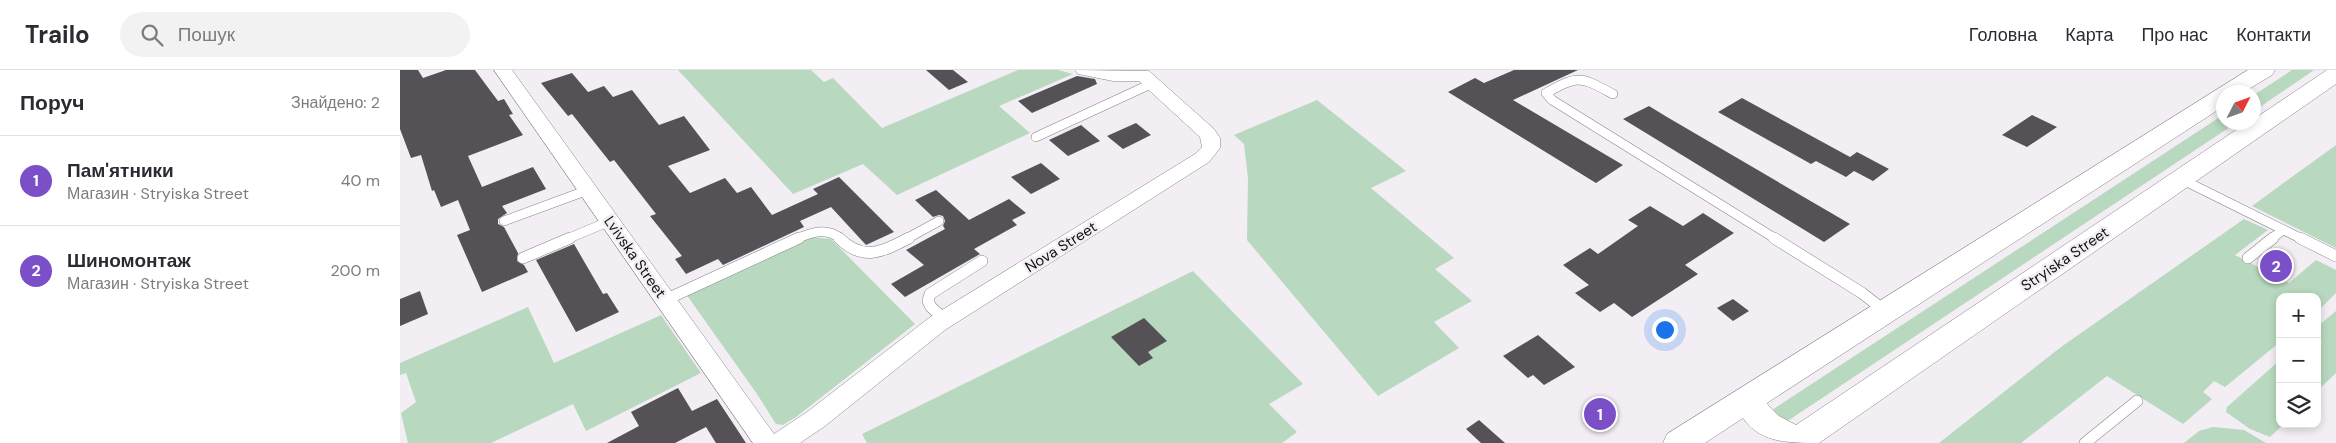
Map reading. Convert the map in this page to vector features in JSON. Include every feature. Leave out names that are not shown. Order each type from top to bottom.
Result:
[{"type":"main road","points":[[2240,85],[2264,70]]},
{"type":"main road","name":"Stryiska Street","points":[[1796,442],[2336,74]]},
{"type":"main road","points":[[1679,443],[2216,101]]},
{"type":"main road","points":[[1749,398],[1752,411],[1764,423],[1796,442]]},
{"type":"street","name":"Lvivska Street","points":[[503,70],[768,443]]},
{"type":"street","points":[[1084,70],[1108,76],[1146,76]]},
{"type":"street","name":"Nova Street","points":[[780,443],[816,418],[944,319],[1207,153],[1212,143],[1207,133],[1146,76]]},
{"type":"lane","points":[[1036,137],[1146,76]]},
{"type":"lane","points":[[1613,94],[1582,78],[1571,78],[1546,93],[1552,100],[1862,293],[1886,312]]},
{"type":"lane","points":[[2181,179],[2336,256]]},
{"type":"lane","points":[[504,221],[588,190]]},
{"type":"lane","points":[[666,300],[810,233],[824,231],[835,233],[855,252],[866,254],[887,248],[939,221]]},
{"type":"lane","points":[[523,258],[610,222]]},
{"type":"lane","points":[[2248,258],[2284,230]]},
{"type":"lane","points":[[944,319],[931,307],[928,301],[930,294],[982,261]]},
{"type":"lane","points":[[2085,443],[2137,401]]},
{"type":"green space","points":[[678,70],[811,70],[824,82],[833,78],[882,128],[1018,70],[1058,70],[1073,74],[999,106],[1030,133],[897,195],[863,164],[793,194]]},
{"type":"green space","points":[[2292,70],[2314,70],[2261,106],[2261,90]]},
{"type":"green space","points":[[1317,100],[1406,171],[1371,188],[1454,258],[1435,269],[1472,301],[1434,322],[1459,348],[1378,396],[1247,240],[1248,178],[1244,144],[1234,135]]},
{"type":"green space","points":[[2216,120],[2216,130],[2225,130],[1786,422],[1772,410]]},
{"type":"green space","points":[[2336,145],[2336,248],[2252,206]]},
{"type":"green space","points":[[2244,219],[2268,230],[2235,255],[2289,283],[2316,260],[2336,270],[2336,293],[2321,308],[2321,293],[2276,293],[2276,345],[2225,387],[2214,381],[2203,392],[2212,399],[2183,424],[2107,376],[2021,443],[1939,443],[2061,347]]},
{"type":"green space","points":[[810,237],[831,239],[915,324],[796,417],[783,425],[776,424],[686,294]]},
{"type":"green space","points":[[1193,271],[1303,384],[1269,404],[1297,432],[1282,443],[867,443],[862,434]]},
{"type":"green space","points":[[528,307],[554,363],[661,315],[701,373],[586,431],[573,404],[491,443],[408,443],[401,413],[416,402],[406,373],[400,375],[400,363]]},
{"type":"green space","points":[[2336,311],[2336,373],[2321,387],[2321,338],[2321,324]]},
{"type":"green space","points":[[2276,364],[2276,428],[2280,428],[2270,437],[2250,429],[2226,412],[2227,407]]},
{"type":"green space","points":[[2213,427],[2244,430],[2266,443],[2184,443],[2199,431]]},
{"type":"building","points":[[400,70],[418,70],[423,78],[446,70],[475,70],[498,101],[504,99],[513,114],[509,115],[523,135],[468,156],[482,187],[533,167],[546,189],[502,206],[507,213],[498,219],[498,224],[504,227],[518,253],[517,261],[524,265],[528,272],[482,292],[457,235],[470,230],[458,200],[441,207],[434,190],[432,191],[421,155],[411,158],[400,129]]},
{"type":"building","points":[[926,70],[953,70],[968,82],[949,90]]},
{"type":"building","points":[[1514,70],[1578,70],[1513,100],[1623,165],[1596,183],[1448,92],[1475,78],[1484,83]]},
{"type":"building","points":[[572,73],[588,92],[604,86],[613,97],[632,90],[659,125],[684,116],[710,150],[668,166],[690,193],[725,178],[737,193],[751,187],[772,215],[818,194],[813,189],[839,177],[894,232],[866,245],[831,207],[800,221],[804,227],[723,265],[718,259],[686,274],[675,259],[682,256],[650,216],[656,214],[614,160],[610,162],[572,114],[568,116],[541,83]]},
{"type":"building","points":[[1077,76],[1095,79],[1097,84],[1032,113],[1018,101]]},
{"type":"building","points":[[1742,98],[1850,157],[1857,152],[1889,169],[1873,181],[1854,171],[1846,177],[1816,161],[1811,164],[1718,112]]},
{"type":"building","points":[[1649,106],[1850,224],[1824,242],[1623,119]]},
{"type":"building","points":[[2032,115],[2057,127],[2027,147],[2002,135]]},
{"type":"building","points":[[1136,123],[1151,135],[1123,149],[1107,136]]},
{"type":"building","points":[[1081,125],[1100,141],[1068,156],[1049,140]]},
{"type":"building","points":[[1041,163],[1060,179],[1031,194],[1011,177]]},
{"type":"building","points":[[936,190],[969,220],[1009,199],[1026,213],[1012,220],[1017,225],[974,249],[980,254],[905,297],[891,284],[924,265],[906,250],[945,229],[943,226],[945,221],[943,216],[933,217],[915,200]]},
{"type":"building","points":[[1650,206],[1683,226],[1703,213],[1734,233],[1685,265],[1698,274],[1632,317],[1614,303],[1600,312],[1575,293],[1589,285],[1563,265],[1590,248],[1598,254],[1638,226],[1628,220]]},
{"type":"building","points":[[574,244],[603,294],[607,293],[619,312],[576,332],[536,260]]},
{"type":"building","points":[[2274,255],[2292,264],[2277,276],[2259,267]]},
{"type":"building","points":[[420,291],[428,314],[400,326],[400,299]]},
{"type":"building","points":[[1733,299],[1749,311],[1733,321],[1717,308]]},
{"type":"building","points":[[1144,318],[1167,341],[1148,352],[1153,358],[1139,366],[1111,337]]},
{"type":"building","points":[[1538,335],[1575,367],[1544,385],[1533,375],[1528,378],[1503,356]]},
{"type":"building","points":[[678,388],[692,411],[717,399],[746,443],[716,443],[706,427],[675,443],[607,443],[639,426],[631,412]]},
{"type":"building","points":[[1479,420],[1505,443],[1481,443],[1466,429]]},
{"type":"place","name":"Шиномонтаж","points":[[2276,266]]},
{"type":"place","name":"Пам'ятники","points":[[1600,414]]}]
